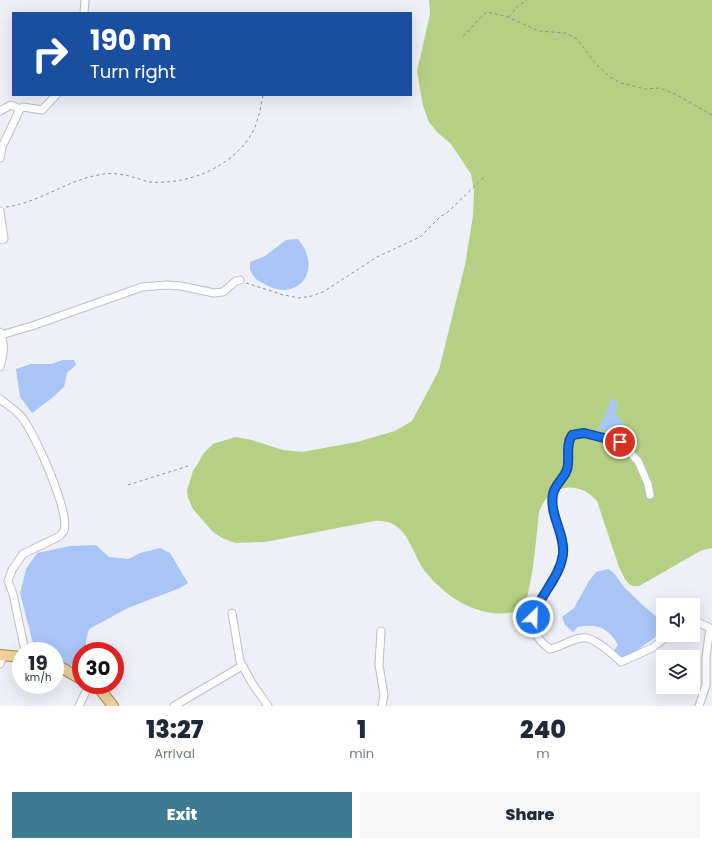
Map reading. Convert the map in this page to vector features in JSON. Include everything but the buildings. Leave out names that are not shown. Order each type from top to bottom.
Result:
[{"type":"main road","points":[[1,658],[12,657]]},
{"type":"main road","points":[[104,694],[113,706]]},
{"type":"street","points":[[84,12],[85,0]]},
{"type":"street","points":[[0,111],[11,105],[20,109],[23,107],[42,110],[55,96]]},
{"type":"street","points":[[0,158],[2,147],[20,109]]},
{"type":"street","points":[[0,240],[4,239],[3,209]]},
{"type":"street","points":[[0,367],[4,351],[1,333],[32,326],[142,287],[166,285],[181,286],[214,294],[223,292],[236,281],[240,280]]},
{"type":"street","points":[[0,399],[22,417],[32,432],[50,470],[64,522],[64,531],[60,536],[23,554],[12,570],[8,581],[13,594],[23,642]]},
{"type":"street","points":[[650,495],[648,484],[638,461],[620,442],[584,433],[572,435],[569,438],[568,469],[553,494],[553,508],[563,542],[563,554],[556,577],[536,607],[533,617],[534,630],[541,643],[550,649],[583,637],[600,644],[621,662],[652,648],[660,642]]},
{"type":"street","points":[[232,613],[240,661],[268,706]]},
{"type":"street","points":[[700,623],[710,628],[706,657],[706,686],[700,706]]},
{"type":"street","points":[[381,631],[379,665],[384,695],[382,706]]},
{"type":"street","points":[[174,706],[242,666]]},
{"type":"street","points":[[79,706],[85,694]]},
{"type":"path","points":[[508,17],[518,6],[527,0]]},
{"type":"path","points":[[462,36],[468,32],[481,16],[487,12],[508,17],[539,30],[565,33],[577,40],[596,64],[611,78],[621,83],[645,89],[660,88],[676,94],[712,115]]},
{"type":"path","points":[[3,209],[17,206],[64,186],[98,175],[114,173],[125,174],[150,182],[174,181],[197,176],[216,168],[233,156],[249,137],[255,127],[263,96]]},
{"type":"path","points":[[240,280],[284,295],[299,298],[312,296],[323,292],[377,257],[420,237],[484,177]]},
{"type":"path","points":[[128,485],[188,466]]},
{"type":"green space","points":[[429,0],[712,0],[712,548],[702,550],[639,586],[629,584],[619,567],[597,501],[589,494],[573,488],[564,488],[556,491],[543,503],[539,512],[533,566],[527,597],[516,611],[501,614],[483,611],[465,605],[441,589],[422,567],[408,539],[395,525],[386,522],[374,521],[265,542],[235,543],[222,538],[212,531],[193,509],[188,498],[187,490],[193,471],[204,453],[213,444],[235,437],[252,440],[283,450],[302,452],[357,442],[395,431],[412,421],[439,370],[465,265],[473,216],[474,190],[471,174],[451,144],[437,132],[429,122],[423,106],[417,71],[430,14]]},
{"type":"water","points":[[298,239],[305,250],[308,261],[308,271],[304,280],[298,286],[289,289],[278,289],[257,280],[250,270],[250,262],[265,256],[286,240]]},
{"type":"water","points":[[63,360],[74,360],[76,365],[67,373],[64,387],[32,413],[20,397],[16,369],[31,364],[51,364]]},
{"type":"water","points":[[611,397],[613,402],[618,400],[615,415],[624,424],[624,437],[598,428],[609,406]]},
{"type":"water","points":[[96,545],[109,557],[129,559],[140,553],[160,548],[170,553],[188,583],[180,588],[128,608],[89,629],[86,642],[72,642],[72,664],[69,667],[64,664],[64,642],[33,642],[20,593],[26,569],[37,553],[70,546]]},
{"type":"water","points":[[608,569],[614,573],[624,587],[656,616],[656,637],[633,653],[619,658],[613,652],[618,645],[611,634],[602,628],[597,626],[585,626],[578,627],[573,632],[565,625],[562,617],[574,608],[589,581],[596,572]]},
{"type":"route","points":[[533,617],[536,607],[556,577],[563,554],[563,542],[553,508],[553,494],[568,469],[569,438],[572,435],[584,433],[620,442]]}]
